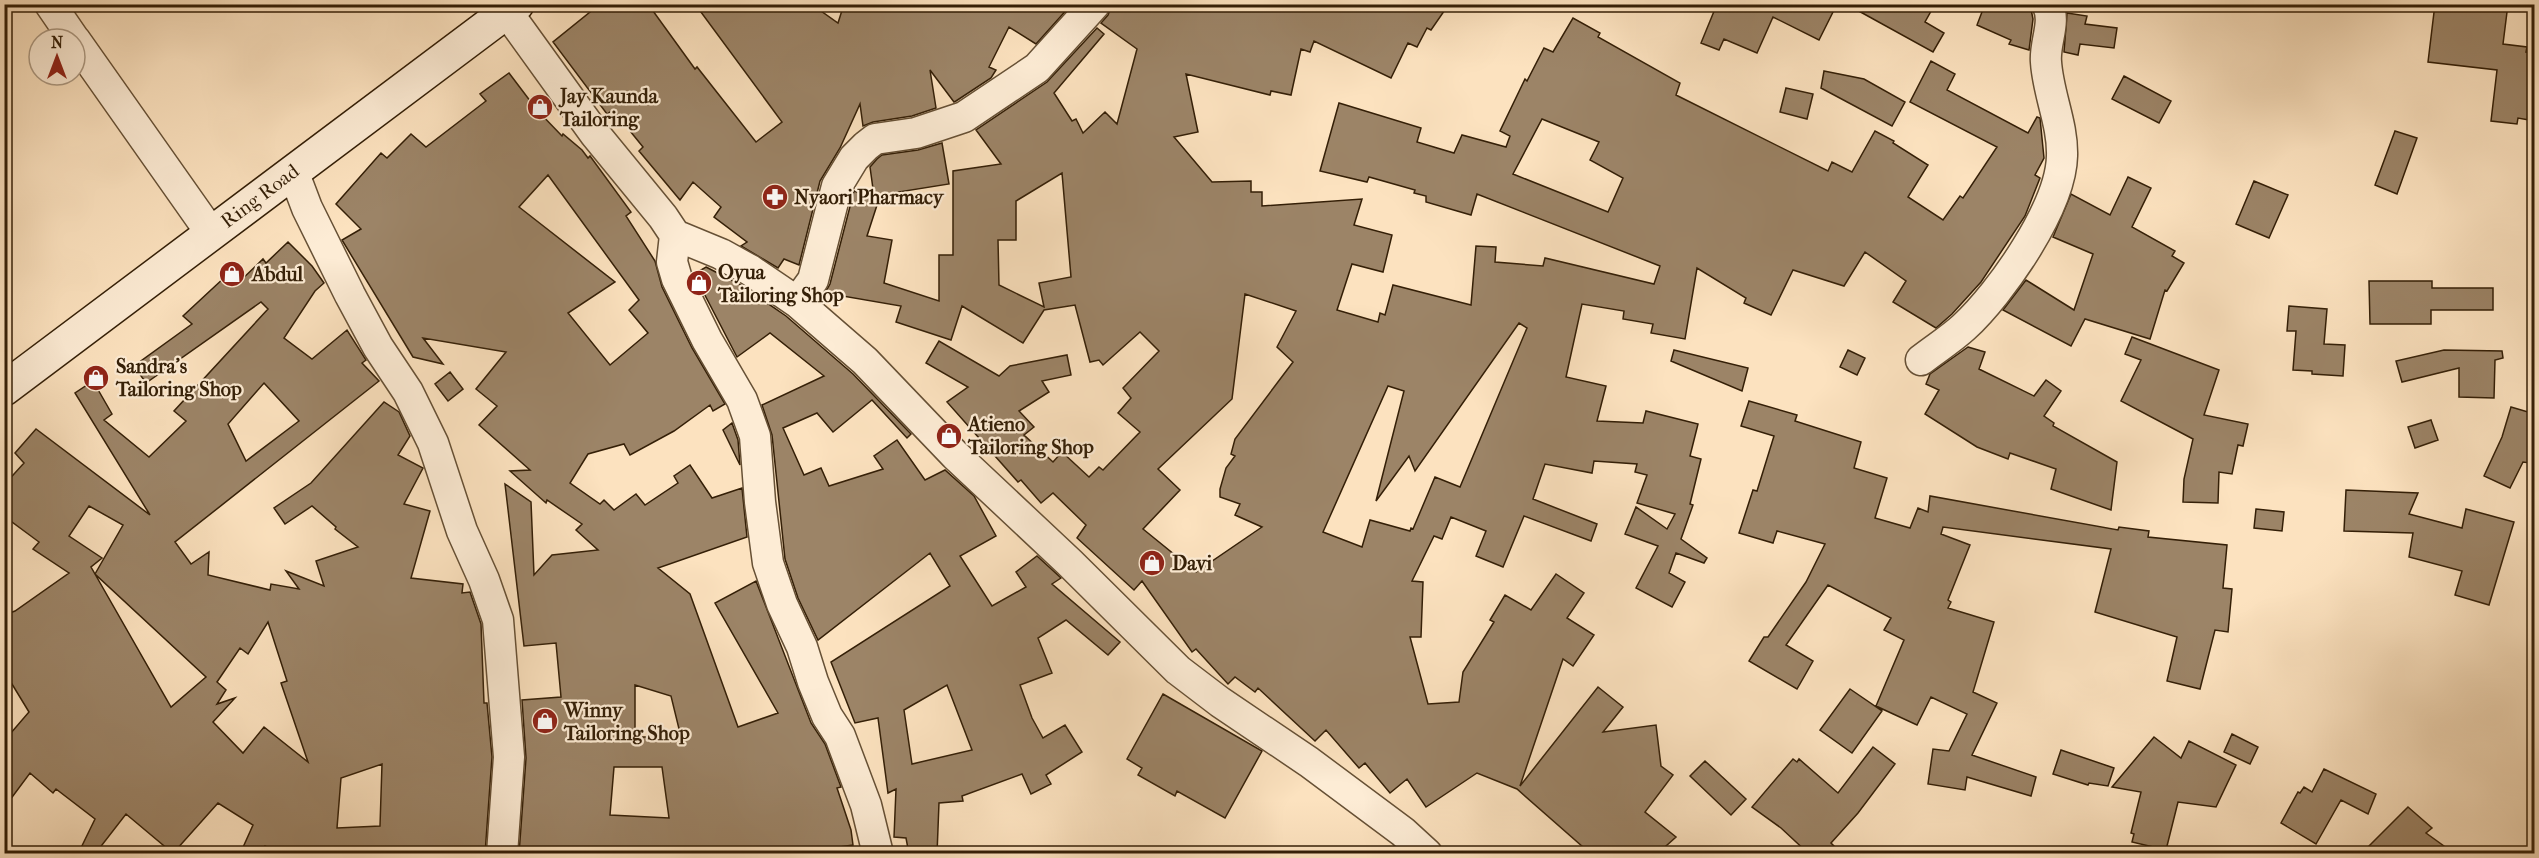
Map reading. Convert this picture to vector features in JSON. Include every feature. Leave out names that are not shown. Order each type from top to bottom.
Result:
[{"type":"main road","name":"Ring Road","points":[[4,389],[512,8]]},
{"type":"street","points":[[50,4],[66,27]]},
{"type":"street","points":[[797,302],[813,280],[837,186],[854,158],[875,139],[916,132],[964,117],[1037,68],[1095,4]]},
{"type":"street","points":[[1921,360],[1964,327],[2006,279],[2039,226],[2056,185],[2061,167],[2062,144],[2046,62],[2052,13],[2048,4]]},
{"type":"street","points":[[512,8],[595,134],[675,235],[721,254],[750,270],[797,302],[865,361],[955,455],[1069,562],[1178,670],[1220,702],[1309,762],[1403,832],[1427,854]]},
{"type":"street","points":[[87,56],[211,233]]},
{"type":"street","points":[[293,171],[307,208],[350,295],[378,347],[408,392],[433,443],[462,531],[484,580],[498,620],[509,757],[502,854]]},
{"type":"street","points":[[675,235],[672,262],[677,279],[707,340],[742,400],[755,436],[760,502],[768,563],[773,579],[802,647],[820,699],[840,736],[866,805],[878,854]]},
{"type":"building","points":[[600,4],[648,4],[695,69],[697,67],[756,142],[782,122],[695,4],[811,4],[838,23],[844,4],[1070,6],[1036,44],[1009,27],[989,67],[996,70],[991,78],[954,102],[930,70],[936,108],[912,116],[873,122],[863,126],[860,104],[840,148],[820,181],[799,265],[784,259],[778,268],[741,246],[747,242],[714,217],[721,207],[693,182],[680,200],[639,151],[643,147],[613,110],[607,114],[553,42]]},
{"type":"building","points":[[1112,4],[1449,4],[1431,30],[1427,28],[1417,47],[1408,43],[1391,78],[1314,41],[1310,52],[1301,49],[1291,95],[1271,91],[1270,95],[1186,74],[1198,132],[1174,137],[1212,182],[1251,181],[1251,192],[1262,192],[1262,206],[1362,199],[1354,225],[1392,235],[1383,272],[1352,264],[1337,310],[1378,322],[1380,313],[1385,315],[1393,285],[1471,305],[1476,246],[1496,247],[1495,262],[1543,266],[1545,258],[1654,284],[1660,266],[1477,194],[1471,215],[1426,202],[1426,196],[1414,193],[1415,190],[1369,177],[1367,182],[1320,171],[1339,103],[1421,128],[1417,142],[1454,153],[1462,135],[1506,147],[1510,136],[1500,131],[1525,79],[1527,81],[1544,48],[1553,52],[1573,18],[1600,33],[1598,37],[1680,83],[1676,95],[1828,171],[1832,162],[1852,172],[1875,131],[1894,141],[1893,143],[1928,165],[1908,197],[1943,220],[1960,196],[1963,198],[1997,147],[1910,102],[1931,61],[1955,74],[1947,90],[2028,133],[2037,117],[2040,118],[2044,158],[2035,175],[2040,178],[2025,216],[1981,282],[1936,328],[1893,302],[1906,281],[1865,252],[1844,286],[1793,270],[1771,315],[1744,303],[1746,298],[1697,268],[1685,339],[1651,333],[1653,324],[1623,319],[1624,311],[1582,304],[1566,377],[1606,386],[1597,421],[1643,423],[1646,411],[1698,424],[1690,456],[1701,459],[1690,504],[1693,505],[1681,539],[1707,558],[1704,563],[1676,553],[1669,573],[1685,582],[1672,607],[1636,588],[1658,546],[1625,534],[1636,507],[1667,529],[1675,514],[1637,503],[1647,475],[1635,472],[1637,464],[1594,461],[1592,473],[1545,464],[1533,499],[1597,524],[1591,541],[1524,516],[1503,567],[1476,556],[1486,531],[1451,517],[1442,539],[1434,536],[1412,581],[1423,582],[1421,637],[1410,637],[1428,704],[1459,702],[1463,672],[1494,622],[1490,620],[1505,595],[1531,610],[1556,574],[1584,593],[1567,618],[1594,635],[1573,666],[1563,659],[1520,786],[1598,687],[1623,707],[1603,732],[1656,725],[1661,766],[1673,775],[1645,812],[1676,837],[1657,854],[1591,854],[1517,789],[1477,773],[1426,807],[1407,779],[1390,793],[1365,763],[1359,768],[1326,730],[1315,741],[1258,688],[1255,692],[1235,677],[1228,684],[1196,649],[1192,652],[1142,581],[1134,590],[1077,538],[1086,525],[1053,493],[1041,503],[1021,480],[1018,482],[947,402],[968,387],[926,363],[939,341],[999,376],[1010,366],[1067,355],[1071,375],[1042,381],[1049,392],[1019,411],[1034,427],[1024,435],[1053,462],[1062,452],[1089,477],[1099,467],[1103,470],[1140,432],[1118,413],[1131,398],[1123,388],[1159,351],[1140,332],[1103,365],[1099,360],[1090,362],[1075,305],[1044,310],[1023,343],[962,306],[951,340],[896,322],[901,306],[825,293],[830,284],[854,191],[879,199],[867,236],[892,240],[884,283],[939,301],[939,255],[953,255],[953,171],[1001,164],[976,130],[1047,82],[1097,28],[1104,34],[1054,93],[1072,121],[1076,119],[1083,133],[1105,112],[1117,124],[1137,49],[1101,23],[1108,15]],"holes":[[[1542,119],[1599,142],[1590,160],[1623,178],[1608,212],[1513,174]],[[1062,173],[1071,277],[1039,283],[1044,307],[999,285],[998,240],[1016,240],[1016,201]],[[1245,294],[1296,311],[1277,347],[1293,362],[1235,439],[1231,454],[1235,456],[1226,468],[1220,489],[1220,497],[1240,504],[1235,515],[1262,527],[1196,572],[1143,529],[1180,490],[1158,469],[1232,399]],[[1519,323],[1527,328],[1460,487],[1435,477],[1413,529],[1411,528],[1410,531],[1370,520],[1362,547],[1323,532],[1388,386],[1404,391],[1376,501],[1409,456],[1415,471]]]},
{"type":"building","points":[[1717,4],[1837,4],[1819,40],[1773,17],[1757,53],[1724,39],[1719,50],[1701,43]]},
{"type":"building","points":[[1846,4],[1935,4],[1925,22],[1944,33],[1933,52]]},
{"type":"building","points":[[1985,4],[2030,4],[2033,19],[2029,50],[2009,44],[2011,40],[1977,25]]},
{"type":"building","points":[[2435,4],[2508,4],[2503,44],[2527,47],[2526,52],[2535,53],[2535,121],[2518,118],[2517,124],[2491,121],[2497,70],[2428,62]]},
{"type":"building","points":[[2067,13],[2087,16],[2085,24],[2117,28],[2114,48],[2080,44],[2078,55],[2064,52]]},
{"type":"building","points":[[1824,71],[1864,79],[1905,102],[1892,126],[1821,88]]},
{"type":"building","points":[[509,73],[537,110],[562,136],[563,134],[588,158],[590,156],[631,212],[626,216],[655,261],[662,287],[692,348],[725,404],[713,411],[710,405],[674,431],[630,455],[624,444],[588,454],[570,483],[600,504],[604,500],[614,510],[636,494],[645,505],[678,483],[674,476],[690,465],[712,498],[742,488],[747,537],[658,568],[690,594],[738,727],[778,713],[715,603],[756,581],[811,723],[825,744],[841,787],[837,788],[851,830],[853,845],[820,850],[819,854],[519,854],[526,758],[522,700],[561,697],[556,643],[524,646],[505,484],[531,502],[534,575],[552,555],[598,550],[576,530],[582,524],[547,500],[546,503],[510,471],[530,470],[479,425],[497,406],[476,389],[506,352],[423,338],[443,364],[413,357],[342,240],[361,229],[336,204],[381,153],[387,158],[411,134],[426,147],[486,101],[480,94]],"holes":[[[548,175],[639,300],[629,310],[648,333],[610,365],[568,313],[615,282],[519,207]],[[635,685],[671,696],[681,737],[635,737]],[[614,767],[662,767],[669,818],[610,815]]]},
{"type":"building","points":[[2124,76],[2171,101],[2159,123],[2112,99]]},
{"type":"building","points":[[1786,88],[1813,94],[1807,119],[1780,112]]},
{"type":"building","points":[[2395,131],[2417,138],[2397,194],[2375,185]]},
{"type":"building","points":[[942,143],[949,184],[874,196],[870,167],[882,155],[918,150]]},
{"type":"building","points":[[2128,177],[2151,188],[2132,227],[2175,251],[2172,256],[2184,263],[2167,291],[2165,290],[2150,339],[2085,319],[2071,346],[2003,310],[2026,280],[2074,310],[2093,254],[2053,237],[2071,194],[2110,215]]},
{"type":"building","points":[[2254,181],[2288,195],[2269,238],[2236,224]]},
{"type":"building","points":[[288,242],[312,266],[324,283],[315,291],[284,338],[312,359],[347,330],[366,360],[362,363],[379,381],[175,542],[191,564],[209,552],[208,575],[270,590],[271,584],[299,589],[286,571],[324,586],[316,561],[358,547],[335,529],[336,527],[312,506],[285,524],[274,508],[311,483],[384,402],[399,412],[410,436],[398,455],[423,468],[404,504],[430,511],[411,578],[463,584],[462,593],[470,592],[481,624],[484,703],[487,703],[492,757],[485,854],[282,854],[265,846],[262,854],[240,854],[253,825],[218,803],[176,850],[169,850],[126,814],[95,854],[78,854],[95,819],[56,789],[53,793],[30,773],[4,808],[4,741],[29,712],[12,684],[4,688],[4,615],[15,611],[69,573],[33,549],[39,542],[4,516],[4,485],[24,463],[15,453],[36,429],[150,515],[75,393],[93,381],[112,414],[104,420],[149,457],[186,421],[174,411],[268,309],[261,302],[146,383],[134,366],[192,324],[183,316],[226,276],[235,286],[263,259],[266,263]],"holes":[[[264,383],[299,421],[246,461],[228,424]],[[89,506],[123,525],[95,574],[91,567],[102,558],[69,536]],[[95,574],[206,677],[171,707]],[[268,622],[287,681],[281,683],[308,762],[264,727],[243,753],[213,722],[235,698],[217,704],[226,690],[217,682],[240,648],[248,654]],[[382,764],[380,826],[337,828],[341,778]]]},
{"type":"building","points":[[706,267],[741,285],[786,316],[853,374],[911,434],[907,438],[872,400],[833,432],[817,413],[783,428],[804,475],[821,468],[829,486],[883,469],[874,456],[897,440],[925,480],[945,470],[974,496],[996,536],[960,556],[992,606],[1026,587],[1016,572],[1037,556],[1061,578],[1052,584],[1120,642],[1108,655],[1066,620],[1038,638],[1052,673],[1020,685],[1032,718],[1043,738],[1065,725],[1082,752],[1046,775],[1051,784],[1031,794],[1022,774],[962,796],[963,801],[939,803],[937,854],[909,854],[906,838],[894,837],[896,789],[888,793],[878,718],[855,723],[831,662],[950,586],[930,553],[818,640],[798,598],[785,559],[772,435],[762,405],[824,376],[770,333],[737,357],[694,274]],"holes":[[[947,685],[972,750],[912,764],[904,710]]]},
{"type":"building","points":[[2369,281],[2432,281],[2432,288],[2493,288],[2493,310],[2431,310],[2431,324],[2370,324]]},
{"type":"building","points":[[2289,306],[2327,309],[2324,344],[2345,345],[2343,376],[2293,370],[2296,331],[2287,331]]},
{"type":"building","points":[[2132,337],[2219,370],[2204,415],[2248,424],[2243,446],[2238,445],[2232,474],[2219,472],[2218,503],[2183,502],[2184,479],[2193,439],[2121,401],[2141,360],[2125,354]]},
{"type":"building","points":[[1968,347],[1985,352],[1979,369],[2034,396],[2046,380],[2061,391],[2044,416],[2054,423],[2053,426],[2117,462],[2111,510],[2051,489],[2056,469],[2010,453],[2008,459],[1977,447],[1925,414],[1939,390],[1926,384],[1930,374]]},
{"type":"building","points":[[1674,350],[1748,368],[1742,391],[1671,361]]},
{"type":"building","points":[[1848,350],[1865,358],[1857,375],[1840,367]]},
{"type":"building","points":[[2444,350],[2502,351],[2503,358],[2495,360],[2494,398],[2459,397],[2459,368],[2402,382],[2396,361]]},
{"type":"building","points":[[450,372],[463,389],[448,401],[435,384]]},
{"type":"building","points":[[1749,401],[1797,415],[1795,421],[1861,442],[1854,468],[1887,478],[1875,518],[1910,528],[1918,508],[1928,512],[1930,496],[2118,530],[2119,527],[2149,531],[2148,537],[2227,545],[2223,588],[2232,589],[2228,632],[2215,630],[2200,689],[2167,681],[2177,637],[2095,612],[2111,549],[1943,527],[1941,534],[1970,545],[1948,600],[1951,602],[1948,608],[1994,622],[1973,692],[1997,703],[1972,755],[2036,777],[2031,796],[1967,777],[1965,790],[1928,784],[1933,749],[1949,751],[1967,714],[1931,697],[1917,725],[1876,706],[1904,640],[1884,630],[1891,618],[1828,585],[1786,645],[1813,661],[1797,689],[1749,661],[1764,637],[1768,637],[1806,582],[1825,544],[1777,531],[1773,543],[1739,533],[1753,490],[1757,491],[1774,436],[1741,426]]},
{"type":"building","points":[[2511,407],[2535,414],[2535,445],[2530,463],[2523,462],[2510,488],[2484,476],[2502,437]]},
{"type":"building","points":[[2431,420],[2438,440],[2415,448],[2408,427]]},
{"type":"building","points":[[732,423],[738,440],[740,465],[723,430]]},
{"type":"building","points":[[2346,490],[2418,493],[2409,514],[2462,528],[2466,509],[2514,522],[2489,605],[2455,595],[2462,571],[2409,557],[2413,533],[2344,531]]},
{"type":"building","points":[[2256,509],[2284,512],[2282,531],[2254,528]]},
{"type":"building","points":[[1850,689],[1882,711],[1852,753],[1820,730]]},
{"type":"building","points":[[1163,694],[1262,751],[1225,818],[1177,791],[1175,796],[1138,775],[1142,768],[1127,759]]},
{"type":"building","points":[[2232,734],[2258,747],[2250,764],[2224,752]]},
{"type":"building","points":[[2154,737],[2181,758],[2189,741],[2236,765],[2216,807],[2178,802],[2166,850],[2132,842],[2134,834],[2131,833],[2141,792],[2112,787]]},
{"type":"building","points":[[1873,747],[1895,764],[1858,813],[1831,843],[1842,854],[1809,854],[1781,828],[1752,807],[1793,759],[1797,762],[1799,759],[1838,793]]},
{"type":"building","points":[[2061,750],[2114,768],[2108,786],[2089,783],[2088,785],[2053,774]]},
{"type":"building","points":[[1705,761],[1746,799],[1731,815],[1690,776]]},
{"type":"building","points":[[2324,769],[2376,794],[2368,814],[2341,800],[2316,844],[2281,823],[2298,792],[2300,793],[2304,787],[2312,792]]},
{"type":"building","points":[[2408,807],[2432,828],[2426,833],[2455,854],[2361,854]]},
{"type":"place","name":"Jay Kaunda Tailoring","points":[[540,107]]},
{"type":"place","name":"Nyaori Pharmacy","points":[[775,197]]},
{"type":"place","name":"Abdul","points":[[232,274]]},
{"type":"place","name":"Oyua Tailoring Shop","points":[[699,283]]},
{"type":"place","name":"Sandra's Tailoring Shop","points":[[96,378]]},
{"type":"place","name":"Atieno Tailoring Shop","points":[[949,436]]},
{"type":"place","name":"Davi","points":[[1152,563]]},
{"type":"place","name":"Winny Tailoring Shop","points":[[545,721]]}]
